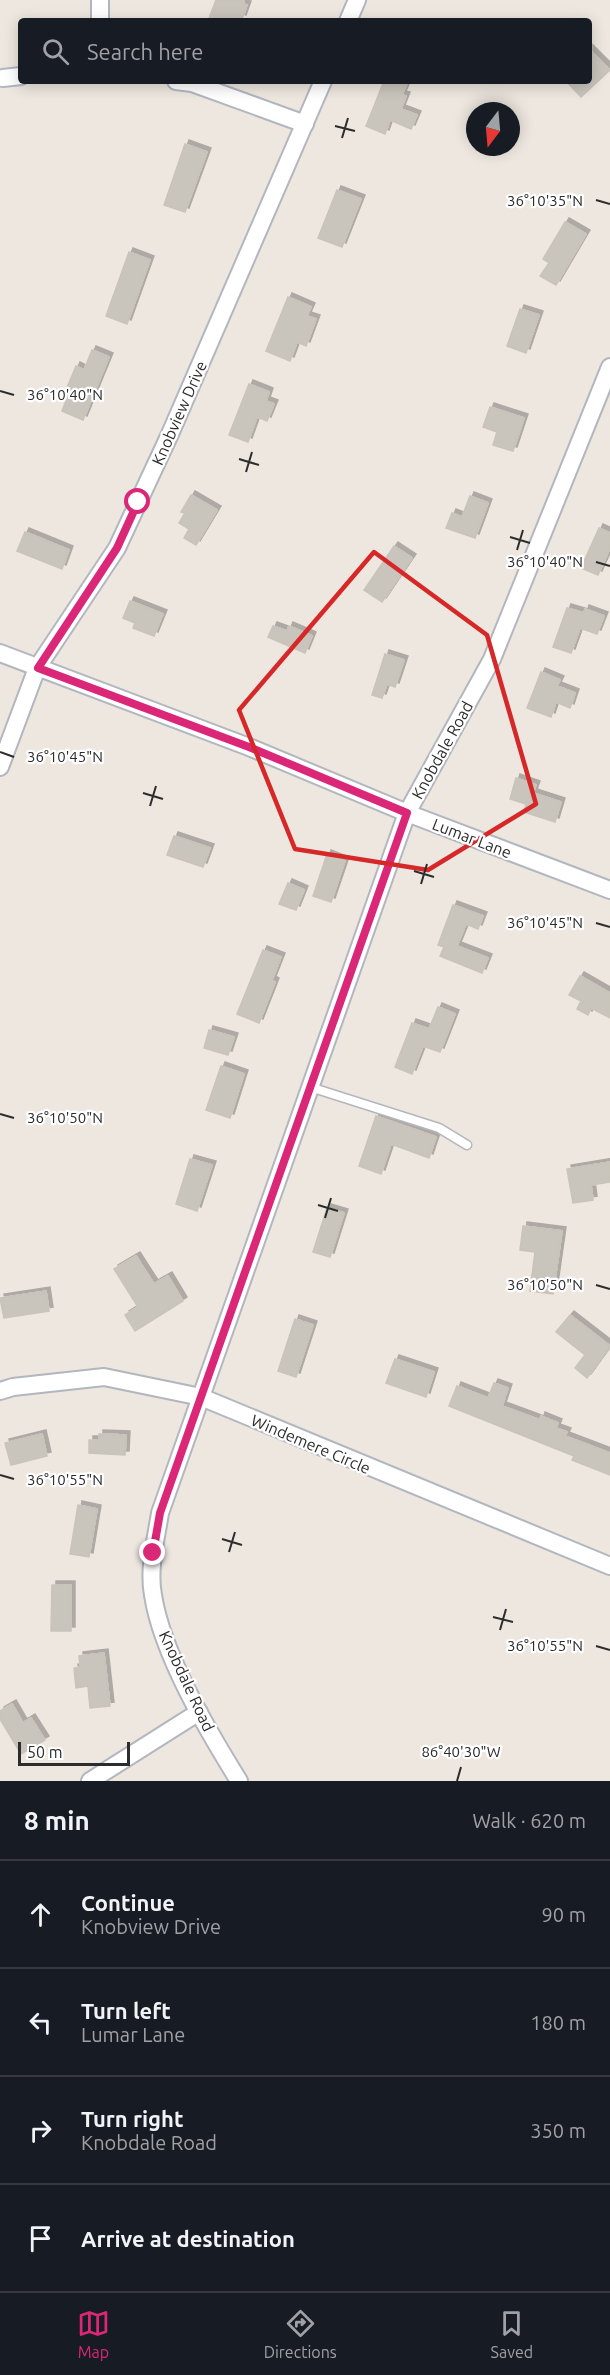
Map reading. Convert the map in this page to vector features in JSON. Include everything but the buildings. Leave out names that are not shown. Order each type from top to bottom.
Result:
[{"type":"street","points":[[100,0],[100,18]]},
{"type":"street","points":[[349,18],[357,0]]},
{"type":"street","points":[[3,78],[18,76]]},
{"type":"street","points":[[195,84],[305,124]]},
{"type":"street","name":"Knobview Drive","points":[[0,767],[38,668],[117,548],[170,434],[322,84]]},
{"type":"street","name":"Knobdale Road","points":[[239,1781],[199,1712],[165,1640],[152,1594],[153,1553],[160,1513],[407,813],[492,659],[610,367]]},
{"type":"street","name":"Lumar Lane","points":[[0,653],[249,747],[407,813],[610,890]]},
{"type":"street","name":"Windemere Circle","points":[[0,1391],[104,1377],[201,1398],[610,1566]]},
{"type":"street","points":[[90,1781],[199,1712]]},
{"type":"lane","points":[[310,1087],[439,1128],[467,1145]]},
{"type":"highlighted area","points":[[374,552],[487,635],[536,804],[428,870],[295,849],[239,710]]},
{"type":"route","points":[[138,502],[117,548],[38,668],[249,747],[407,813],[160,1513],[153,1553]]}]
